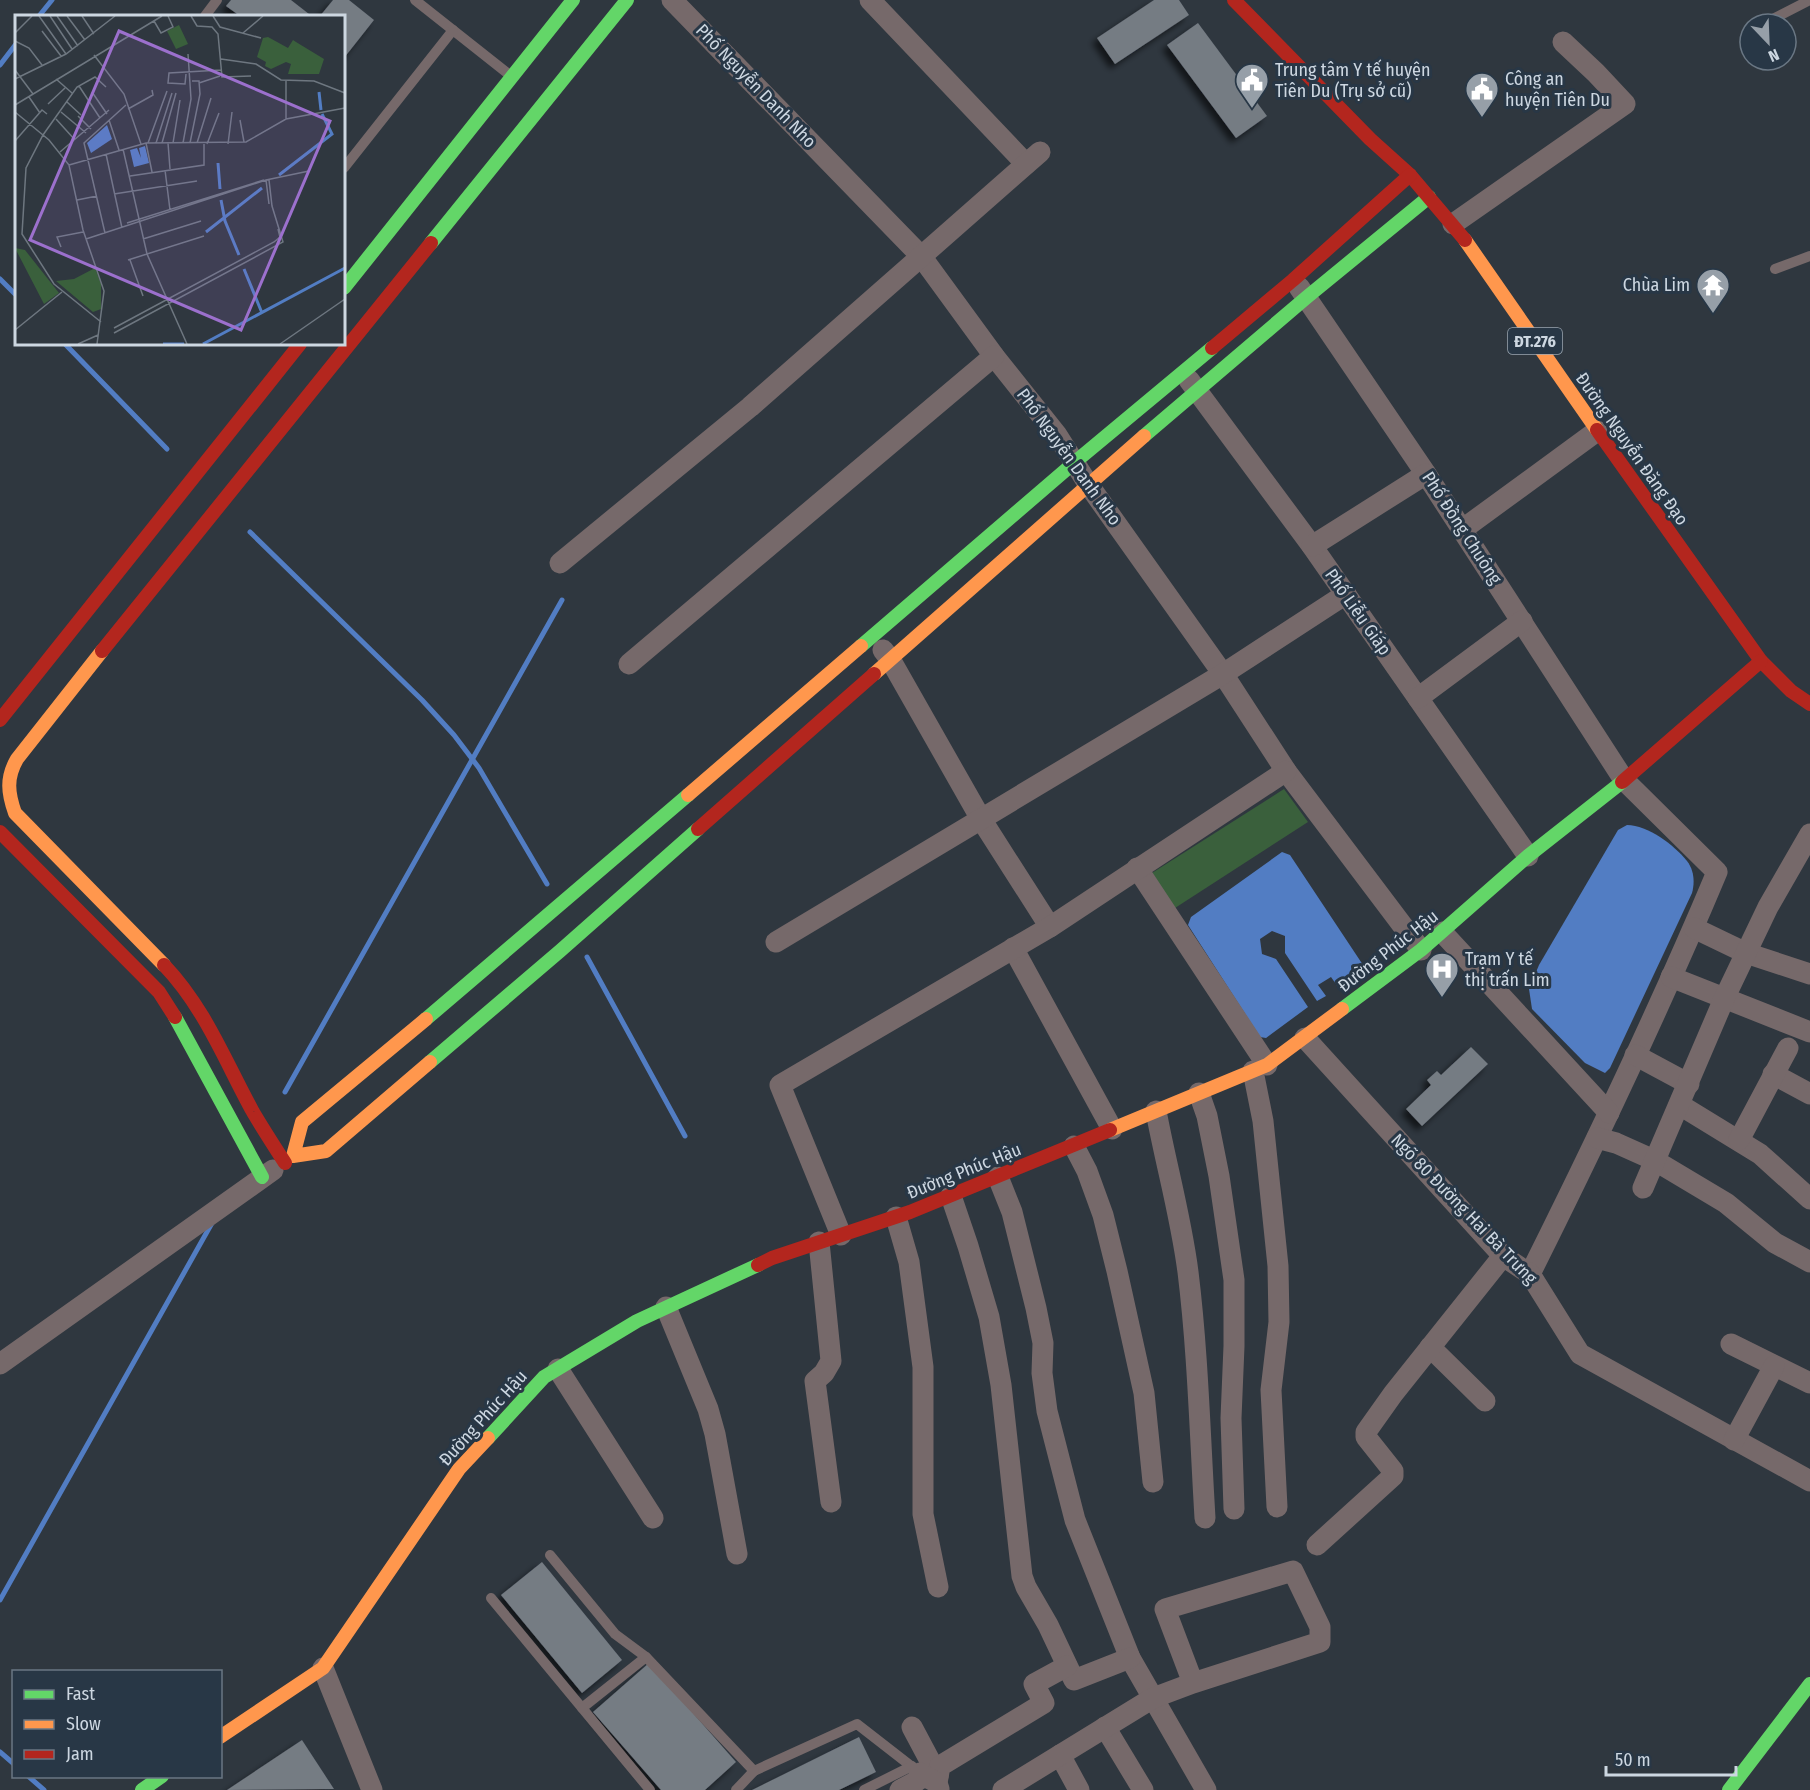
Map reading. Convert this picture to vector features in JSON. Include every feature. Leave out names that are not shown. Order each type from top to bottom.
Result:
[{"type":"street","points":[[345,287],[573,0]]},
{"type":"street","points":[[345,344],[627,0]]},
{"type":"street","name":"Phố Nguyễn Danh Nho","points":[[672,0],[921,256],[994,356],[1057,435],[1088,484],[1223,674],[1286,771],[1421,950]]},
{"type":"street","points":[[560,562],[750,407],[1033,158],[870,0]]},
{"type":"street","name":"Đường Nguyễn Đăng Đạo","points":[[1234,0],[1370,139],[1410,175],[1453,224],[1761,661],[1791,691],[1810,704]]},
{"type":"street","points":[[1453,224],[1625,104],[1563,42]]},
{"type":"street","points":[[0,1364],[289,1159],[326,1151],[569,943],[708,799],[873,638],[1075,462],[1293,280],[1410,175]]},
{"type":"street","points":[[289,1159],[302,1122],[504,954],[890,659],[1088,484],[1307,297],[1429,198]]},
{"type":"street","name":"Phố Đồng Chuông","points":[[1293,280],[1307,297],[1463,529],[1624,780],[1717,872],[1694,928]]},
{"type":"street","points":[[0,720],[249,414],[299,345]]},
{"type":"street","points":[[289,1159],[253,1112],[211,1029],[187,993],[15,813],[4,783],[30,741],[344,345]]},
{"type":"street","points":[[629,664],[994,356]]},
{"type":"street","name":"Phố Liễu Giáp","points":[[1182,372],[1198,390],[1312,546],[1528,855]]},
{"type":"street","points":[[1463,529],[1597,431]]},
{"type":"street","points":[[1312,546],[1426,474]]},
{"type":"street","points":[[776,942],[1223,674],[1346,594]]},
{"type":"street","points":[[1419,698],[1522,621]]},
{"type":"street","points":[[873,638],[890,659],[981,819],[1050,927]]},
{"type":"street","name":"Đường Phúc Hậu","points":[[222,1736],[323,1668],[459,1469],[544,1377],[636,1321],[772,1258],[896,1217],[951,1196],[1260,1068],[1305,1038],[1421,950],[1528,855],[1624,780],[1761,661]]},
{"type":"street","points":[[841,1235],[780,1085],[1050,927],[1286,771]]},
{"type":"street","points":[[0,832],[159,992],[176,1018],[262,1177]]},
{"type":"street","points":[[1643,1188],[1724,999],[1768,907],[1803,866],[1810,834]]},
{"type":"street","points":[[1137,868],[1260,1068],[1263,1121],[1278,1266],[1278,1322],[1271,1390],[1277,1507]]},
{"type":"street","points":[[1530,1274],[1598,1138],[1694,928],[1746,953],[1810,974]]},
{"type":"street","points":[[1442,932],[1609,1113]]},
{"type":"street","points":[[1013,948],[1112,1129]]},
{"type":"street","points":[[1671,977],[1810,1032]]},
{"type":"street","name":"Ngõ 80 Đường Hai Bà Trưng","points":[[1305,1038],[1503,1256],[1530,1274],[1580,1354],[1810,1481]]},
{"type":"street","points":[[1739,1140],[1788,1048]]},
{"type":"street","points":[[1635,1055],[1689,1084]]},
{"type":"street","points":[[1773,1074],[1810,1094]]},
{"type":"street","points":[[1199,1094],[1207,1116],[1219,1176],[1234,1280],[1231,1418],[1234,1509]]},
{"type":"street","points":[[1680,1105],[1760,1154],[1810,1198]]},
{"type":"street","points":[[1156,1111],[1174,1190],[1188,1274],[1205,1518]]},
{"type":"street","points":[[1598,1138],[1616,1143],[1654,1160],[1726,1203],[1775,1243],[1810,1262]]},
{"type":"street","points":[[1074,1146],[1087,1172],[1103,1215],[1117,1271],[1144,1393],[1152,1482]]},
{"type":"street","points":[[998,1177],[1012,1212],[1036,1308],[1043,1343],[1042,1372],[1047,1411],[1075,1520],[1130,1658],[1206,1790]]},
{"type":"street","points":[[951,1196],[989,1317],[1001,1385],[1022,1576],[1026,1587],[1048,1625],[1074,1680],[1130,1658]]},
{"type":"street","points":[[896,1217],[909,1262],[923,1367],[923,1514],[938,1587]]},
{"type":"street","points":[[819,1242],[831,1361],[824,1373],[815,1381],[831,1502]]},
{"type":"street","points":[[1317,1545],[1393,1476],[1392,1458],[1366,1435],[1393,1394],[1503,1256]]},
{"type":"street","points":[[666,1307],[708,1409],[737,1554]]},
{"type":"street","points":[[1731,1344],[1810,1383]]},
{"type":"street","points":[[1430,1347],[1485,1401]]},
{"type":"street","points":[[1734,1440],[1774,1365]]},
{"type":"street","points":[[558,1369],[653,1518]]},
{"type":"street","points":[[1003,1790],[1153,1698],[1320,1642],[1320,1627],[1293,1571],[1165,1609],[1193,1683]]},
{"type":"street","points":[[900,1790],[929,1777],[940,1766],[1044,1703],[1034,1683],[1067,1666]]},
{"type":"street","points":[[323,1668],[372,1790]]},
{"type":"street","points":[[1729,1790],[1810,1684]]},
{"type":"street","points":[[912,1727],[929,1777]]},
{"type":"street","points":[[1106,1727],[1143,1790]]},
{"type":"street","points":[[1060,1755],[1079,1790]]},
{"type":"street","points":[[142,1790],[159,1778]]},
{"type":"lane","points":[[206,15],[218,0]]},
{"type":"lane","points":[[415,0],[512,77]]},
{"type":"lane","points":[[1786,12],[1810,0]]},
{"type":"lane","points":[[345,167],[453,30]]},
{"type":"lane","points":[[1775,269],[1810,256]]},
{"type":"lane","points":[[550,1554],[615,1634],[646,1657],[754,1771]]},
{"type":"lane","points":[[491,1598],[650,1790]]},
{"type":"lane","points":[[582,1708],[646,1657]]},
{"type":"lane","points":[[736,1790],[754,1771],[857,1724],[929,1777]]},
{"type":"lane","points":[[864,1790],[929,1777]]},
{"type":"green space","points":[[1284,789],[1308,822],[1175,908],[1152,873]]},
{"type":"water","points":[[1627,825],[1652,832],[1682,855],[1692,872],[1693,885],[1692,893],[1610,1068],[1605,1073],[1585,1063],[1532,1009],[1529,989],[1539,965],[1618,830]]},
{"type":"water","points":[[1282,852],[1290,855],[1363,965],[1361,972],[1338,987],[1331,977],[1318,985],[1326,996],[1317,1001],[1285,953],[1285,936],[1272,931],[1260,939],[1262,954],[1276,959],[1308,1007],[1266,1038],[1260,1037],[1188,925],[1191,917]]},
{"type":"building","points":[[231,0],[291,0],[309,14],[239,15],[226,6]]},
{"type":"building","points":[[333,0],[349,0],[374,20],[345,57],[345,15],[321,15]]},
{"type":"building","points":[[1154,0],[1179,0],[1189,15],[1115,64],[1097,38]]},
{"type":"building","points":[[1198,23],[1267,116],[1236,138],[1167,45]]},
{"type":"building","points":[[1471,1047],[1488,1064],[1422,1126],[1406,1109],[1431,1085],[1427,1080],[1437,1071],[1441,1075]]},
{"type":"building","points":[[542,1562],[622,1660],[582,1693],[501,1595]]},
{"type":"building","points":[[649,1663],[736,1762],[705,1790],[661,1790],[593,1712]]},
{"type":"building","points":[[859,1737],[876,1772],[839,1790],[752,1790]]},
{"type":"building","points":[[302,1740],[334,1789],[227,1790]]},
{"type":"waterway","points":[[40,15],[52,0]]},
{"type":"waterway","points":[[0,65],[15,45]]},
{"type":"waterway","points":[[0,279],[15,294]]},
{"type":"waterway","points":[[66,345],[167,449]]},
{"type":"waterway","points":[[250,532],[422,700],[454,735],[479,768],[547,884]]},
{"type":"waterway","points":[[285,1092],[562,600]]},
{"type":"waterway","points":[[587,957],[685,1136]]},
{"type":"waterway","points":[[0,1600],[212,1223]]},
{"type":"waterway","points":[[0,1752],[12,1762]]},
{"type":"waterway","points":[[30,1778],[44,1790]]},
{"type":"traffic: fast","points":[[345,287],[573,0]]},
{"type":"traffic: fast","points":[[431,243],[627,0]]},
{"type":"traffic: fast","points":[[1144,436],[1429,197]]},
{"type":"traffic: fast","points":[[861,646],[1212,348]]},
{"type":"traffic: fast","points":[[1342,1009],[1421,950],[1528,856],[1622,782]]},
{"type":"traffic: fast","points":[[426,1019],[688,795]]},
{"type":"traffic: fast","points":[[430,1062],[698,829]]},
{"type":"traffic: fast","points":[[175,1017],[262,1177]]},
{"type":"traffic: fast","points":[[488,1438],[544,1377],[637,1321],[758,1265]]},
{"type":"traffic: fast","points":[[1729,1790],[1810,1684]]},
{"type":"traffic: fast","points":[[142,1790],[159,1778]]},
{"type":"traffic: slow","points":[[1465,240],[1597,430]]},
{"type":"traffic: slow","points":[[874,674],[1144,436]]},
{"type":"traffic: slow","points":[[688,795],[861,646]]},
{"type":"traffic: slow","points":[[102,651],[17,759],[10,779],[11,799],[15,813],[164,965]]},
{"type":"traffic: slow","points":[[1110,1130],[1267,1065],[1342,1009]]},
{"type":"traffic: slow","points":[[426,1019],[302,1122],[293,1156],[326,1151],[430,1062]]},
{"type":"traffic: slow","points":[[222,1736],[323,1668],[459,1469],[488,1438]]},
{"type":"traffic: jam","points":[[1234,0],[1370,139],[1410,175],[1465,240]]},
{"type":"traffic: jam","points":[[1212,348],[1293,280],[1410,175]]},
{"type":"traffic: jam","points":[[102,651],[431,243]]},
{"type":"traffic: jam","points":[[0,720],[299,345]]},
{"type":"traffic: jam","points":[[1597,430],[1761,661],[1791,691],[1810,704]]},
{"type":"traffic: jam","points":[[1622,782],[1761,661]]},
{"type":"traffic: jam","points":[[698,829],[874,674]]},
{"type":"traffic: jam","points":[[0,832],[159,992],[175,1017]]},
{"type":"traffic: jam","points":[[164,965],[203,1017],[253,1112],[285,1163]]},
{"type":"traffic: jam","points":[[758,1265],[772,1258],[910,1212],[1110,1130]]},
{"type":"place","name":"Trung tâm Y tế huyện Tiên Du (Trụ sở cũ)","points":[[1252,109]]},
{"type":"place","name":"Công an huyện Tiên Du","points":[[1482,118]]},
{"type":"place","name":"Chùa Lim","points":[[1713,314]]},
{"type":"place","name":"Trạm Y tế thị trấn Lim","points":[[1442,998]]}]
